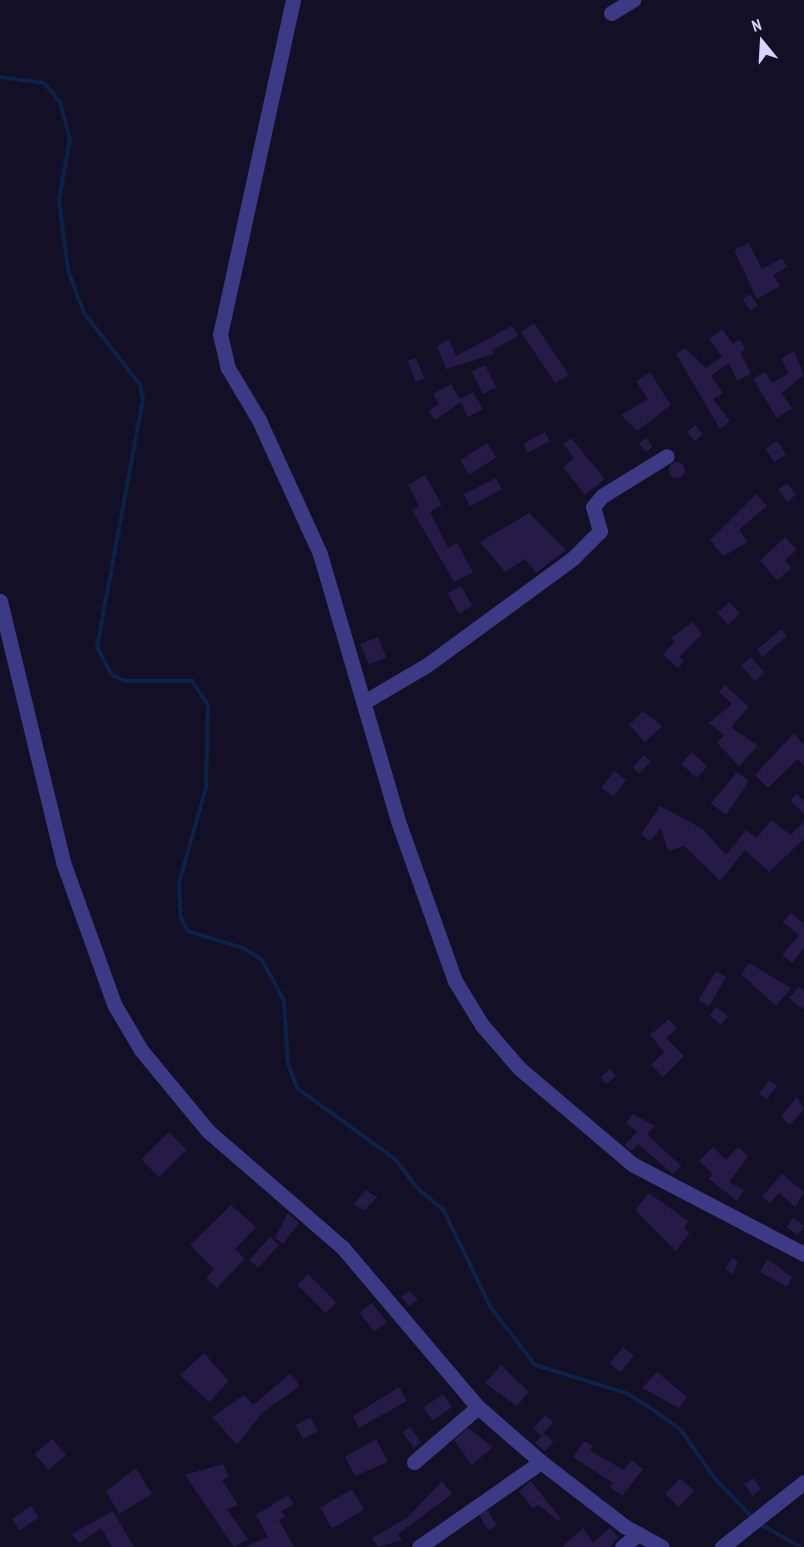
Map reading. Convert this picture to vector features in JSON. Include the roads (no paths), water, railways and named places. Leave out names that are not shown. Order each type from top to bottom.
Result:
[{"type":"street","points":[[293,0],[220,334],[228,368],[259,420],[320,554],[427,906],[456,981],[482,1025],[519,1068],[632,1164],[804,1254]]},
{"type":"street","points":[[610,13],[633,0]]},
{"type":"street","points":[[364,702],[427,665],[573,558],[600,531],[593,507],[602,496],[667,456]]},
{"type":"street","points":[[0,601],[63,862],[114,1004],[141,1050],[208,1131],[343,1248],[478,1407],[541,1462],[638,1534],[662,1547]]},
{"type":"street","points":[[414,1462],[478,1407]]},
{"type":"street","points":[[419,1547],[541,1462]]},
{"type":"street","points":[[722,1547],[804,1482]]},
{"type":"street","points":[[622,1547],[638,1534]]},
{"type":"waterway","points":[[0,77],[44,83],[60,102],[70,139],[59,200],[68,270],[84,313],[140,385],[143,399],[97,647],[112,675],[125,681],[192,681],[208,705],[206,787],[179,883],[181,918],[188,931],[243,948],[262,960],[284,1001],[288,1064],[297,1088],[396,1160],[418,1189],[443,1209],[491,1308],[535,1365],[626,1393],[648,1406],[681,1430],[715,1479],[753,1518]]},
{"type":"waterway","points":[[758,1523],[801,1547]]}]
